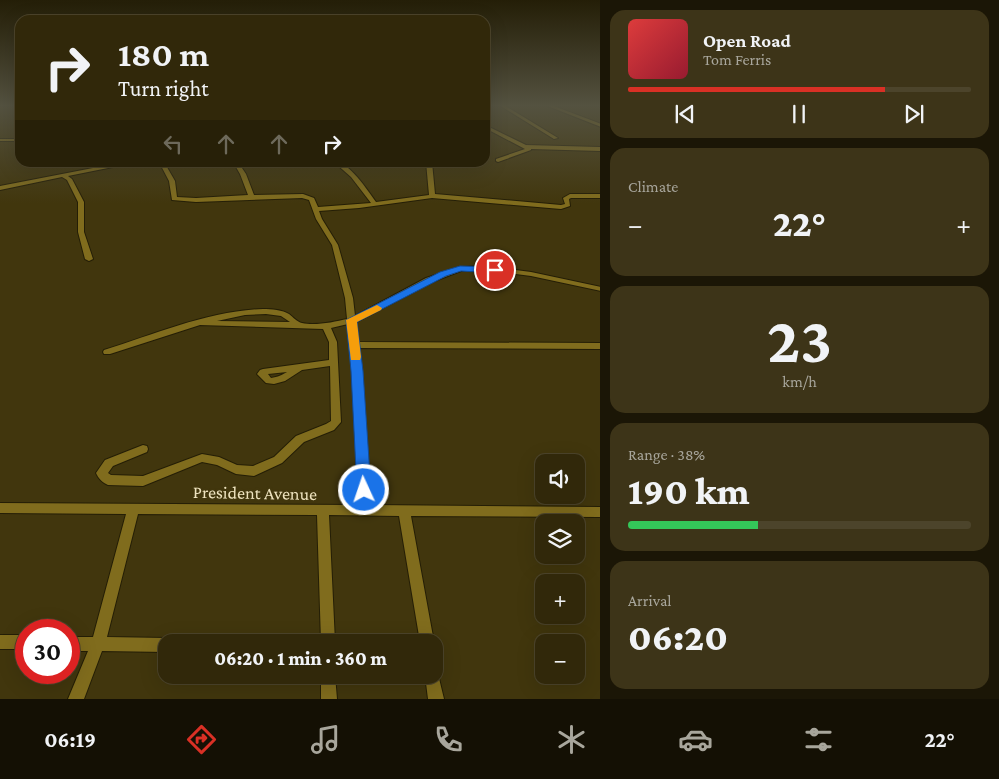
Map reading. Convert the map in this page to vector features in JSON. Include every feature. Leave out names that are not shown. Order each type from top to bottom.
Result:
[{"type":"street","points":[[507,138],[525,147],[600,149]]},
{"type":"street","points":[[0,140],[15,140]]},
{"type":"street","points":[[498,160],[528,150],[525,147]]},
{"type":"street","points":[[0,188],[108,167]]},
{"type":"street","points":[[164,167],[172,181],[174,199],[308,197],[317,209],[342,265],[352,320],[365,510]]},
{"type":"street","points":[[238,167],[252,197]]},
{"type":"street","points":[[342,167],[352,176],[374,204]]},
{"type":"street","points":[[429,167],[432,196]]},
{"type":"street","points":[[63,175],[69,179],[81,202],[81,232],[89,259]]},
{"type":"street","points":[[317,209],[432,196],[561,207],[568,205],[566,198],[570,196],[600,196]]},
{"type":"street","points":[[202,323],[326,326],[352,320],[429,280],[460,268],[484,268],[531,274],[600,289]]},
{"type":"street","points":[[107,352],[230,315],[271,312],[284,314],[298,325]]},
{"type":"street","points":[[143,449],[108,463],[101,473],[108,480],[143,482],[202,458],[219,461],[236,469],[254,470],[278,460],[300,439],[330,427],[336,422],[334,362],[333,342],[326,326]]},
{"type":"street","points":[[354,345],[600,346]]},
{"type":"street","points":[[299,367],[334,362]]},
{"type":"street","name":"President Avenue","points":[[0,508],[323,512],[365,510],[600,512]]},
{"type":"street","points":[[76,699],[98,645],[133,509]]},
{"type":"street","points":[[404,511],[426,634]]},
{"type":"street","points":[[323,512],[328,634]]},
{"type":"street","points":[[0,642],[15,642]]},
{"type":"street","points":[[80,644],[158,645]]},
{"type":"street","points":[[328,684],[329,699]]},
{"type":"street","points":[[434,684],[436,699]]},
{"type":"slow traffic","points":[[356,357],[352,320],[377,308]]},
{"type":"route","points":[[364,490],[352,320],[429,280],[460,268],[495,270]]}]
